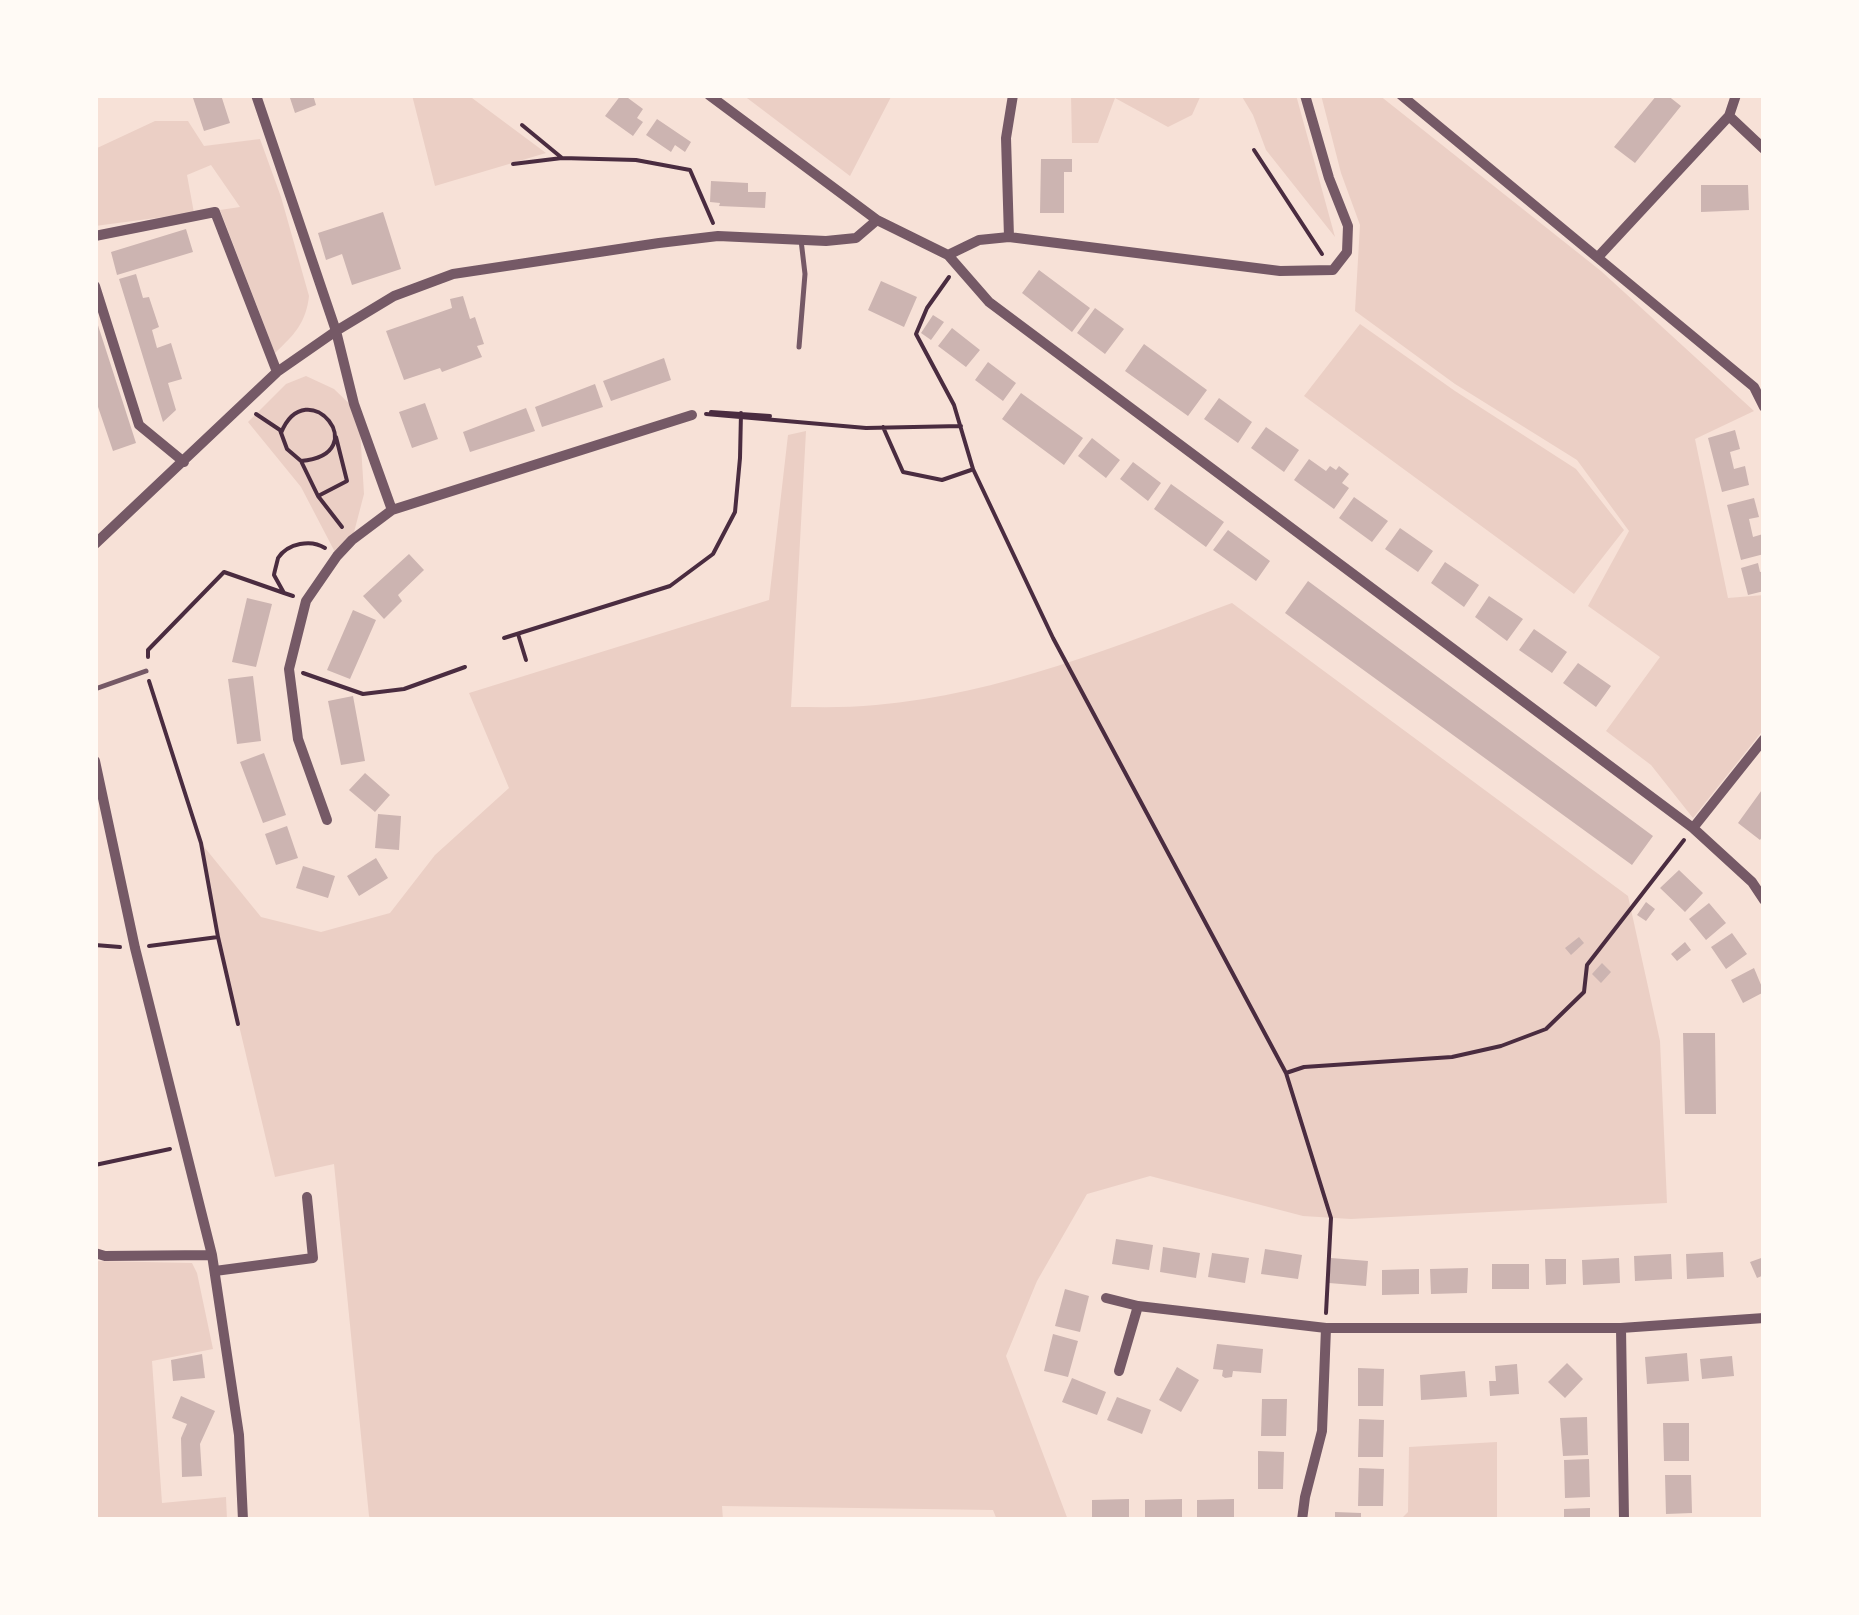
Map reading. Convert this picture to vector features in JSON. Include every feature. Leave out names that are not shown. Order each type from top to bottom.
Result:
[{"type":"street","points":[[256,95],[336,331],[354,404],[392,510]]},
{"type":"street","points":[[709,95],[877,220],[948,256],[989,302],[1693,828],[1752,882],[1764,900]]},
{"type":"street","points":[[1008,237],[1006,138],[1013,95]]},
{"type":"street","points":[[948,256],[979,240],[1008,237],[1280,271],[1332,270],[1347,252],[1348,226],[1329,178],[1305,95]]},
{"type":"street","points":[[1401,95],[1754,386],[1764,407]]},
{"type":"street","points":[[1598,257],[1729,116],[1736,95]]},
{"type":"street","points":[[1729,116],[1764,149]]},
{"type":"street","points":[[95,236],[215,212],[277,372]]},
{"type":"street","points":[[95,544],[277,372],[394,296],[454,274],[659,243],[718,236],[826,241],[856,238],[877,220]]},
{"type":"street","points":[[95,286],[139,425],[184,462]]},
{"type":"street","points":[[327,820],[298,739],[289,668],[306,601],[337,556],[392,510],[692,415]]},
{"type":"street","points":[[1693,828],[1764,739]]},
{"type":"street","points":[[95,761],[136,948],[212,1255],[239,1434],[242,1520]]},
{"type":"street","points":[[214,1271],[313,1258],[307,1197]]},
{"type":"street","points":[[95,1253],[212,1255]]},
{"type":"street","points":[[1106,1298],[1138,1306],[1326,1328],[1621,1328],[1764,1318]]},
{"type":"street","points":[[1119,1370],[1138,1306]]},
{"type":"street","points":[[1302,1520],[1322,1431],[1326,1328]]},
{"type":"street","points":[[1621,1328],[1624,1520]]},
{"type":"lane","points":[[799,347],[805,274],[801,240]]},
{"type":"lane","points":[[95,689],[146,671]]},
{"type":"path","points":[[522,125],[562,158]]},
{"type":"path","points":[[1254,150],[1332,270]]},
{"type":"path","points":[[513,164],[562,158],[636,160],[690,170],[718,236]]},
{"type":"path","points":[[957,266],[927,308],[916,334],[954,405],[973,469],[1038,606],[1286,1073],[1331,1218],[1326,1328]]},
{"type":"path","points":[[282,434],[287,420],[300,410],[317,410],[333,426],[347,481],[318,496]]},
{"type":"path","points":[[256,414],[280,430],[318,496],[352,540]]},
{"type":"path","points":[[692,415],[770,416]]},
{"type":"path","points":[[741,415],[814,425],[961,426]]},
{"type":"path","points":[[504,638],[670,586],[713,554],[736,512],[741,415]]},
{"type":"path","points":[[883,427],[903,472],[942,480],[973,469]]},
{"type":"path","points":[[301,462],[316,460],[330,451],[336,438]]},
{"type":"path","points":[[284,594],[274,575],[278,558],[295,545],[316,542],[337,556]]},
{"type":"path","points":[[238,1024],[200,842],[146,671],[148,650],[224,572],[306,601]]},
{"type":"path","points":[[518,634],[526,660]]},
{"type":"path","points":[[289,668],[363,694],[404,689],[465,667]]},
{"type":"path","points":[[1286,1073],[1304,1067],[1452,1058],[1502,1046],[1546,1029],[1584,992],[1587,965],[1693,828]]},
{"type":"path","points":[[95,945],[136,948],[218,937]]},
{"type":"path","points":[[95,1165],[184,1146]]},
{"type":"shaded area","points":[[412,95],[468,95],[546,153],[435,186]]},
{"type":"shaded area","points":[[743,95],[892,95],[850,176]]},
{"type":"shaded area","points":[[1071,95],[1201,95],[1192,115],[1168,127],[1115,98],[1098,143],[1072,143]]},
{"type":"shaded area","points":[[1241,95],[1296,95],[1335,237],[1266,150]]},
{"type":"shaded area","points":[[1321,95],[1379,95],[1601,271],[1754,411],[1695,439],[1728,598],[1764,595],[1764,729],[1693,818],[1651,765],[1606,731],[1660,657],[1588,606],[1629,531],[1577,460],[1455,384],[1355,311],[1360,225],[1341,173]]},
{"type":"shaded area","points":[[155,121],[188,121],[204,146],[260,139],[309,296],[298,328],[275,353],[220,210],[240,207],[211,165],[187,175],[194,213],[95,226],[95,149]]},
{"type":"shaded area","points":[[1360,324],[1576,469],[1624,530],[1574,594],[1304,396]]},
{"type":"shaded area","points":[[306,376],[334,389],[359,413],[364,494],[352,540],[337,556],[301,487],[248,422],[286,384]]},
{"type":"shaded area","points":[[806,431],[791,707],[876,705],[968,690],[1057,666],[1232,603],[1628,896],[1660,1041],[1667,1203],[1351,1219],[1303,1216],[1150,1176],[1087,1194],[1037,1281],[1006,1356],[1068,1520],[997,1520],[993,1510],[722,1506],[723,1520],[371,1520],[334,1164],[275,1177],[218,937],[201,843],[261,917],[321,932],[390,913],[435,855],[509,788],[469,693],[769,600],[788,435]]},
{"type":"shaded area","points":[[95,1261],[192,1263],[213,1349],[152,1361],[162,1503],[226,1497],[227,1520],[95,1520]]},
{"type":"shaded area","points":[[1497,1442],[1497,1520],[1400,1520],[1408,1512],[1409,1447]]},
{"type":"building","points":[[192,95],[221,95],[230,123],[204,131]]},
{"type":"building","points":[[289,95],[313,95],[316,105],[295,113]]},
{"type":"building","points":[[621,95],[643,109],[637,118],[643,122],[633,136],[605,116]]},
{"type":"building","points":[[1657,95],[1667,95],[1681,106],[1635,163],[1614,147]]},
{"type":"building","points":[[657,119],[691,142],[685,152],[675,145],[671,152],[646,135]]},
{"type":"building","points":[[1041,159],[1072,159],[1072,172],[1064,172],[1064,213],[1040,213]]},
{"type":"building","points":[[711,181],[748,183],[748,192],[766,192],[765,208],[719,206],[720,203],[710,202]]},
{"type":"building","points":[[1701,185],[1748,185],[1749,210],[1701,212]]},
{"type":"building","points":[[383,212],[401,269],[352,285],[342,254],[326,260],[318,233]]},
{"type":"building","points":[[186,229],[193,252],[117,275],[111,252]]},
{"type":"building","points":[[1039,270],[1090,308],[1072,332],[1022,293]]},
{"type":"building","points":[[136,274],[143,298],[149,297],[159,327],[152,330],[157,348],[171,343],[182,379],[168,383],[176,410],[163,422],[119,279]]},
{"type":"building","points":[[881,281],[917,297],[904,327],[868,310]]},
{"type":"building","points":[[463,296],[484,344],[477,346],[482,357],[442,372],[440,368],[404,380],[386,331],[452,308],[450,299]]},
{"type":"building","points":[[1095,308],[1124,329],[1105,354],[1077,333]]},
{"type":"building","points":[[933,315],[944,322],[931,340],[921,333]]},
{"type":"building","points":[[95,316],[136,443],[113,451],[95,398]]},
{"type":"building","points":[[952,328],[980,350],[966,367],[938,346]]},
{"type":"building","points":[[1144,344],[1207,390],[1188,416],[1125,371]]},
{"type":"building","points":[[664,358],[671,380],[611,401],[603,381]]},
{"type":"building","points":[[988,362],[1016,383],[1003,401],[975,380]]},
{"type":"building","points":[[595,384],[603,407],[542,427],[535,407]]},
{"type":"building","points":[[1021,393],[1083,438],[1064,465],[1002,419]]},
{"type":"building","points":[[1219,398],[1252,422],[1238,443],[1204,419]]},
{"type":"building","points":[[425,403],[438,439],[412,448],[399,412]]},
{"type":"building","points":[[526,408],[535,431],[470,452],[463,432]]},
{"type":"building","points":[[1266,427],[1299,450],[1284,472],[1251,448]]},
{"type":"building","points":[[1735,430],[1740,449],[1730,452],[1734,469],[1745,466],[1749,485],[1722,492],[1708,438]]},
{"type":"building","points":[[1092,438],[1120,460],[1106,478],[1078,456]]},
{"type":"building","points":[[1309,459],[1326,471],[1330,466],[1336,470],[1339,466],[1349,474],[1342,483],[1349,488],[1334,509],[1294,480]]},
{"type":"building","points":[[1133,462],[1161,483],[1148,501],[1120,479]]},
{"type":"building","points":[[1171,484],[1224,522],[1206,547],[1154,509]]},
{"type":"building","points":[[1354,497],[1388,521],[1372,542],[1339,518]]},
{"type":"building","points":[[1754,498],[1759,517],[1749,519],[1753,537],[1763,534],[1764,554],[1741,560],[1727,505]]},
{"type":"building","points":[[1400,528],[1433,551],[1418,572],[1385,549]]},
{"type":"building","points":[[1228,530],[1270,561],[1256,581],[1213,550]]},
{"type":"building","points":[[409,554],[424,570],[398,595],[402,601],[384,619],[363,596]]},
{"type":"building","points":[[1445,562],[1479,585],[1464,607],[1431,583]]},
{"type":"building","points":[[1758,563],[1760,572],[1764,571],[1764,591],[1748,595],[1741,568]]},
{"type":"building","points":[[1308,581],[1653,836],[1632,865],[1285,613]]},
{"type":"building","points":[[1489,596],[1523,619],[1507,641],[1475,617]]},
{"type":"building","points":[[247,598],[272,604],[256,667],[232,662]]},
{"type":"building","points":[[353,610],[376,620],[350,679],[327,670]]},
{"type":"building","points":[[1534,629],[1567,652],[1552,673],[1519,650]]},
{"type":"building","points":[[1578,663],[1611,686],[1596,707],[1563,683]]},
{"type":"building","points":[[253,676],[261,741],[237,744],[228,679]]},
{"type":"building","points":[[353,696],[365,761],[341,765],[328,701]]},
{"type":"building","points":[[264,753],[286,815],[263,823],[240,762]]},
{"type":"building","points":[[365,773],[390,795],[375,812],[349,790]]},
{"type":"building","points":[[1764,787],[1764,834],[1760,840],[1738,823]]},
{"type":"building","points":[[378,814],[401,816],[399,850],[375,848]]},
{"type":"building","points":[[287,826],[298,858],[276,865],[265,834]]},
{"type":"building","points":[[376,858],[388,878],[359,896],[347,876]]},
{"type":"building","points":[[303,866],[335,876],[328,898],[296,888]]},
{"type":"building","points":[[1679,870],[1703,893],[1685,912],[1660,888]]},
{"type":"building","points":[[1646,902],[1655,909],[1646,921],[1637,915]]},
{"type":"building","points":[[1709,903],[1726,923],[1706,940],[1689,919]]},
{"type":"building","points":[[1732,933],[1747,954],[1726,969],[1711,947]]},
{"type":"building","points":[[1579,937],[1584,943],[1571,955],[1565,948]]},
{"type":"building","points":[[1685,942],[1691,950],[1677,961],[1671,954]]},
{"type":"building","points":[[1602,963],[1611,972],[1601,983],[1592,974]]},
{"type":"building","points":[[1754,968],[1764,992],[1743,1003],[1731,980]]},
{"type":"building","points":[[1683,1033],[1715,1033],[1716,1114],[1685,1114]]},
{"type":"building","points":[[1116,1239],[1153,1245],[1149,1270],[1112,1264]]},
{"type":"building","points":[[1163,1247],[1200,1253],[1196,1278],[1160,1272]]},
{"type":"building","points":[[1265,1249],[1302,1255],[1298,1279],[1261,1274]]},
{"type":"building","points":[[1723,1252],[1724,1277],[1687,1279],[1686,1254]]},
{"type":"building","points":[[1212,1253],[1249,1258],[1245,1283],[1208,1277]]},
{"type":"building","points":[[1671,1254],[1672,1279],[1635,1281],[1634,1256]]},
{"type":"building","points":[[1764,1257],[1764,1275],[1757,1278],[1750,1262]]},
{"type":"building","points":[[1331,1258],[1368,1261],[1366,1286],[1329,1283]]},
{"type":"building","points":[[1619,1258],[1620,1283],[1583,1285],[1582,1260]]},
{"type":"building","points":[[1545,1259],[1566,1259],[1566,1284],[1546,1285]]},
{"type":"building","points":[[1492,1264],[1529,1264],[1529,1289],[1492,1289]]},
{"type":"building","points":[[1468,1268],[1467,1293],[1431,1294],[1430,1269]]},
{"type":"building","points":[[1419,1269],[1419,1294],[1382,1295],[1382,1270]]},
{"type":"building","points":[[1065,1289],[1089,1296],[1080,1332],[1055,1326]]},
{"type":"building","points":[[1053,1334],[1078,1341],[1068,1377],[1044,1371]]},
{"type":"building","points":[[1217,1344],[1263,1349],[1261,1373],[1233,1371],[1232,1377],[1225,1378],[1223,1370],[1213,1369]]},
{"type":"building","points":[[1687,1353],[1689,1381],[1647,1384],[1645,1357]]},
{"type":"building","points":[[202,1354],[205,1378],[173,1381],[171,1360]]},
{"type":"building","points":[[1732,1356],[1734,1376],[1702,1379],[1700,1359]]},
{"type":"building","points":[[1567,1363],[1583,1379],[1565,1398],[1548,1382]]},
{"type":"building","points":[[1517,1364],[1519,1394],[1490,1396],[1489,1381],[1496,1381],[1495,1366]]},
{"type":"building","points":[[1177,1367],[1199,1380],[1181,1412],[1159,1400]]},
{"type":"building","points":[[1358,1368],[1384,1369],[1383,1406],[1358,1406]]},
{"type":"building","points":[[1465,1371],[1467,1397],[1421,1400],[1420,1375]]},
{"type":"building","points":[[1072,1378],[1106,1392],[1097,1415],[1062,1402]]},
{"type":"building","points":[[181,1396],[215,1411],[200,1444],[202,1476],[182,1477],[181,1438],[187,1424],[172,1418]]},
{"type":"building","points":[[1117,1397],[1151,1410],[1142,1434],[1107,1420]]},
{"type":"building","points":[[1262,1399],[1287,1399],[1286,1436],[1261,1436]]},
{"type":"building","points":[[1587,1417],[1588,1455],[1563,1456],[1560,1418]]},
{"type":"building","points":[[1359,1419],[1384,1420],[1383,1457],[1358,1457]]},
{"type":"building","points":[[1663,1423],[1689,1423],[1689,1461],[1664,1461]]},
{"type":"building","points":[[1258,1451],[1284,1452],[1283,1489],[1258,1489]]},
{"type":"building","points":[[1589,1459],[1590,1497],[1565,1498],[1564,1460]]},
{"type":"building","points":[[1359,1468],[1384,1469],[1383,1506],[1358,1506]]},
{"type":"building","points":[[1665,1475],[1691,1475],[1692,1513],[1666,1514]]},
{"type":"building","points":[[1129,1499],[1129,1520],[1092,1520],[1092,1500]]},
{"type":"building","points":[[1182,1499],[1182,1520],[1145,1520],[1145,1500]]},
{"type":"building","points":[[1234,1499],[1234,1520],[1197,1520],[1197,1500]]},
{"type":"building","points":[[1590,1508],[1590,1520],[1564,1520],[1564,1509]]},
{"type":"building","points":[[1335,1512],[1361,1513],[1361,1520],[1335,1520]]}]
